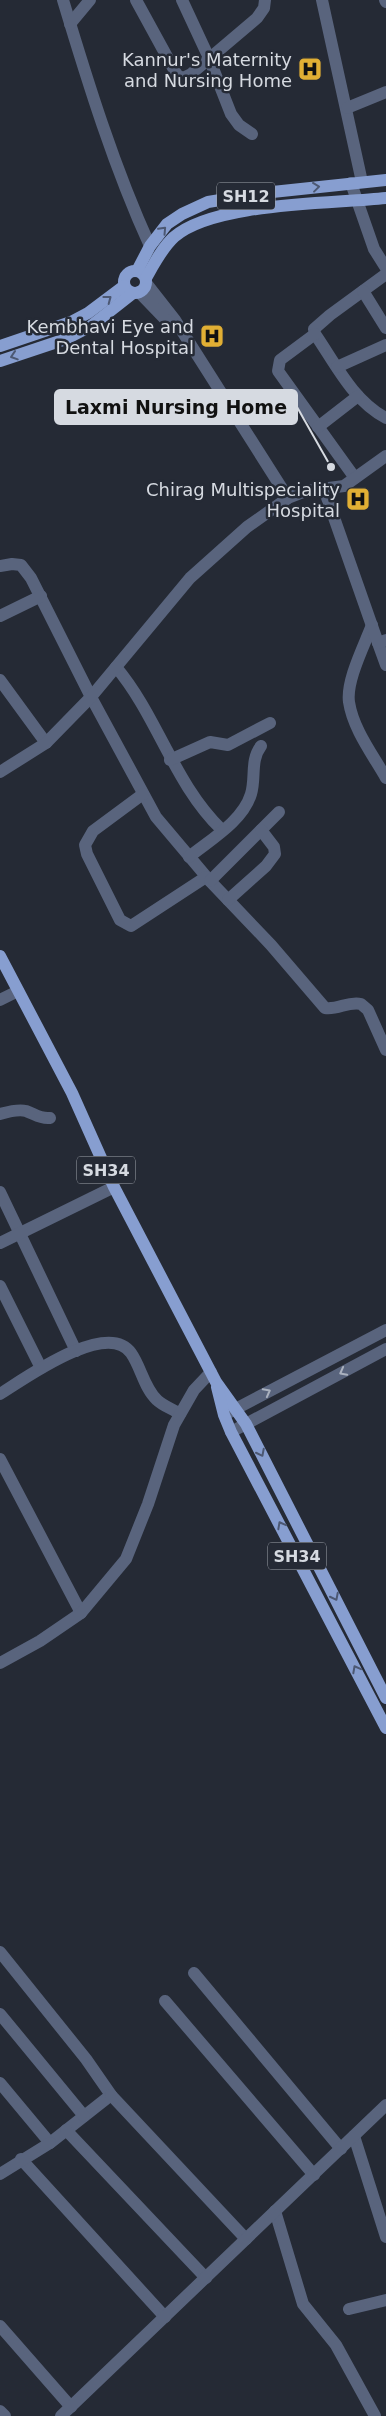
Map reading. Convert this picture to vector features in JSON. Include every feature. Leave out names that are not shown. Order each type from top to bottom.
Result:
[{"type":"main road","name":"SH12","points":[[0,346],[71,322],[138,284],[150,246],[168,224],[182,214],[208,202],[356,182],[386,180]]},
{"type":"main road","name":"SH12","points":[[0,361],[66,339],[91,326],[138,284],[173,238],[200,222],[222,215],[282,207],[386,198]]},
{"type":"main road","name":"SH34","points":[[0,956],[72,1093],[114,1187],[214,1377],[237,1408],[246,1424],[386,1698]]},
{"type":"main road","name":"SH34","points":[[214,1377],[224,1415],[232,1432],[386,1728]]},
{"type":"main road","points":[[368,1692],[380,1686]]},
{"type":"street","points":[[62,0],[79,57],[109,142],[150,246]]},
{"type":"street","points":[[70,24],[90,0]]},
{"type":"street","points":[[136,0],[177,75],[183,78],[257,18],[264,8],[265,0]]},
{"type":"street","points":[[182,0],[209,58],[231,114],[239,125],[252,134]]},
{"type":"street","points":[[322,0],[347,108],[358,201],[374,248],[386,268]]},
{"type":"street","points":[[347,108],[386,92]]},
{"type":"street","points":[[355,478],[278,370],[280,360],[314,334],[317,325],[386,274]]},
{"type":"street","points":[[138,284],[168,309],[288,498]]},
{"type":"street","points":[[363,291],[386,328]]},
{"type":"street","points":[[314,334],[366,406],[386,418]]},
{"type":"street","points":[[337,367],[386,345]]},
{"type":"street","points":[[318,427],[358,396]]},
{"type":"street","points":[[0,772],[46,743],[91,697],[190,578],[246,528],[288,498],[306,491],[344,486],[386,456]]},
{"type":"street","points":[[324,489],[372,625],[382,641],[386,666]]},
{"type":"street","points":[[0,566],[21,565],[32,578],[91,697],[156,817],[208,879],[272,945],[325,1008],[334,1009],[348,1004],[361,1004],[368,1010],[382,1033],[386,1050]]},
{"type":"street","points":[[0,616],[41,596]]},
{"type":"street","points":[[372,625],[352,679],[349,701],[355,724],[386,778]]},
{"type":"street","points":[[116,667],[144,706],[170,760],[185,785],[211,819],[222,830]]},
{"type":"street","points":[[0,680],[46,743]]},
{"type":"street","points":[[170,760],[210,742],[228,745],[270,723]]},
{"type":"street","points":[[189,857],[244,809],[254,781],[255,754],[261,746]]},
{"type":"street","points":[[143,794],[93,831],[85,845],[87,854],[120,920],[131,926],[208,879],[280,812]]},
{"type":"street","points":[[228,900],[266,866],[275,854],[274,847],[261,830]]},
{"type":"street","points":[[0,1000],[18,991]]},
{"type":"street","points":[[0,1114],[17,1110],[26,1111],[43,1119],[50,1118]]},
{"type":"street","points":[[0,1243],[114,1187]]},
{"type":"street","points":[[0,1192],[76,1350]]},
{"type":"street","points":[[0,1286],[41,1368]]},
{"type":"street","points":[[224,1415],[386,1330]]},
{"type":"street","points":[[0,1394],[41,1368],[76,1350],[110,1342],[120,1344],[130,1352],[149,1389],[157,1400],[180,1414]]},
{"type":"street","points":[[232,1432],[386,1349]]},
{"type":"street","points":[[0,1662],[40,1641],[81,1613],[126,1559],[148,1504],[174,1425],[194,1390],[214,1377]]},
{"type":"street","points":[[0,1459],[81,1613]]},
{"type":"street","points":[[0,1952],[86,2059],[111,2095],[246,2239]]},
{"type":"street","points":[[194,1973],[341,2148]]},
{"type":"street","points":[[165,2001],[314,2175]]},
{"type":"street","points":[[0,2014],[84,2116]]},
{"type":"street","points":[[0,2083],[50,2143]]},
{"type":"street","points":[[0,2174],[21,2159],[50,2143],[111,2095]]},
{"type":"street","points":[[61,2416],[386,2106]]},
{"type":"street","points":[[66,2130],[206,2278]]},
{"type":"street","points":[[354,2136],[381,2204],[386,2237]]},
{"type":"street","points":[[21,2159],[165,2317]]},
{"type":"street","points":[[276,2211],[303,2304],[336,2345],[375,2416]]},
{"type":"street","points":[[349,2309],[386,2300]]},
{"type":"street","points":[[0,2326],[71,2407]]},
{"type":"street","points":[[0,2411],[5,2416]]},
{"type":"place","name":"Kannur's Maternity and Nursing Home","points":[[310,69]]},
{"type":"place","name":"Kembhavi Eye and Dental Hospital","points":[[212,336]]},
{"type":"place","name":"Laxmi Nursing Home","points":[[331,467]]},
{"type":"place","name":"Chirag Multispeciality Hospital","points":[[358,499]]}]
